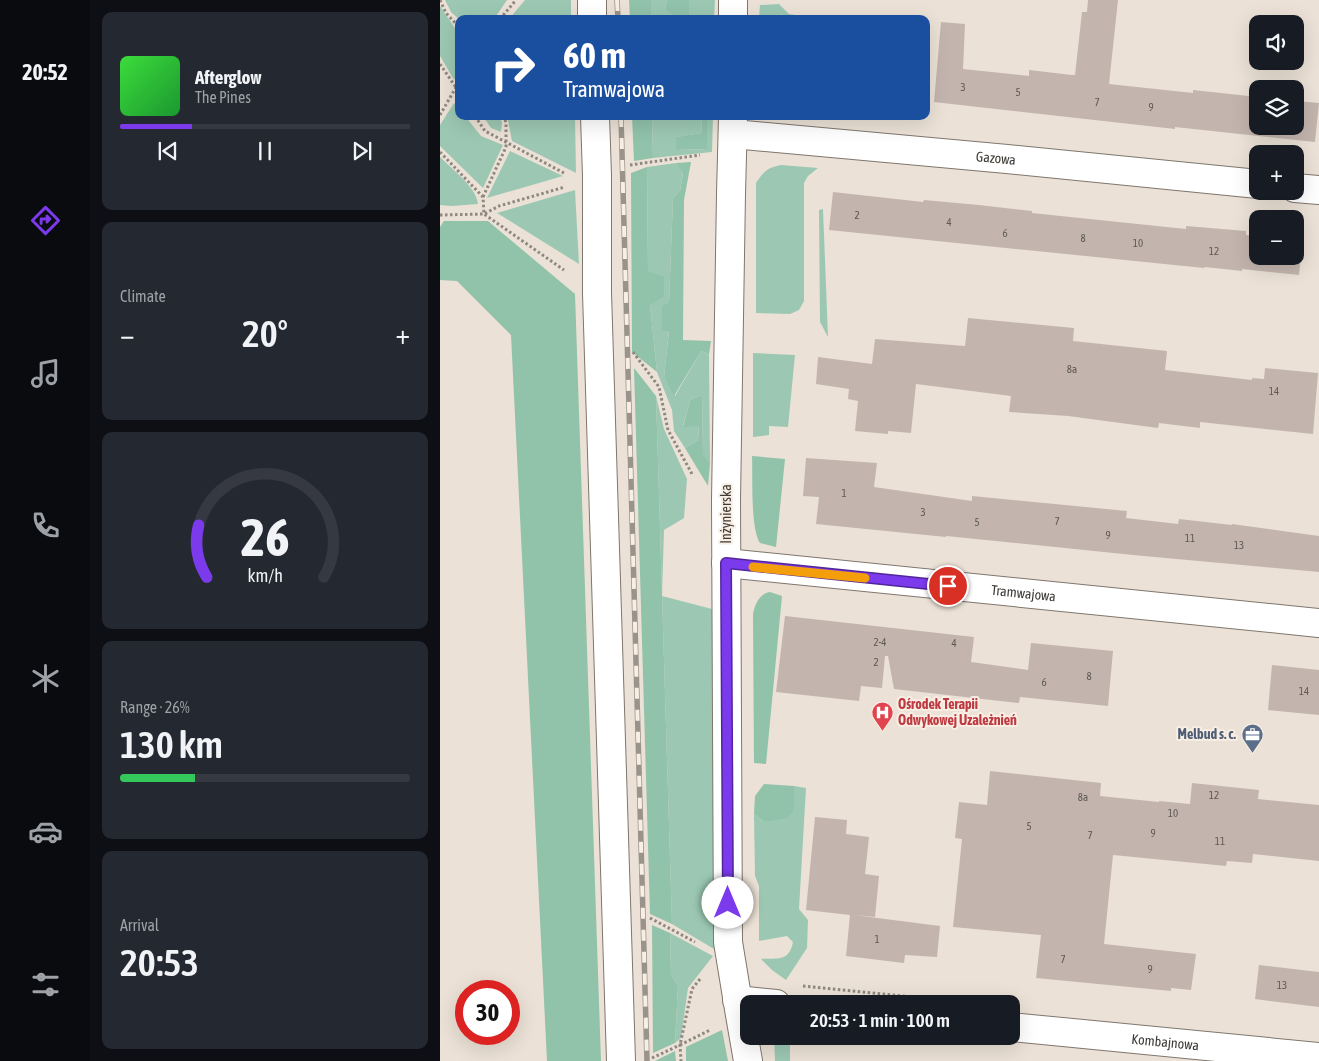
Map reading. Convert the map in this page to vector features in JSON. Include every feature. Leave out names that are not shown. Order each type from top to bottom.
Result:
[{"type":"street","points":[[592,0],[592,15]]},
{"type":"street","points":[[733,0],[733,15]]},
{"type":"street","points":[[595,120],[589,179],[597,293],[621,1061]]},
{"type":"street","name":"Gazowa","points":[[733,134],[1249,183]]},
{"type":"street","name":"Inżynierska","points":[[733,134],[730,194],[726,500],[728,942],[748,1061]]},
{"type":"street","points":[[1304,189],[1319,190]]},
{"type":"street","name":"Tramwajowa","points":[[726,563],[1319,623]]},
{"type":"street","points":[[738,1008],[785,994]]},
{"type":"street","name":"Kombajnowa","points":[[1020,1028],[1319,1057]]},
{"type":"path","points":[[440,0],[446,13],[455,23]]},
{"type":"path","points":[[503,15],[516,0]]},
{"type":"path","points":[[440,64],[455,86]]},
{"type":"path","points":[[440,115],[455,89]]},
{"type":"path","points":[[478,120],[485,131],[589,179]]},
{"type":"path","points":[[504,120],[506,147],[482,197],[484,214],[597,293]]},
{"type":"path","points":[[650,162],[733,134]]},
{"type":"path","points":[[440,152],[482,197]]},
{"type":"path","points":[[440,215],[484,214],[499,206],[589,179]]},
{"type":"path","points":[[659,387],[668,430],[695,480],[726,500]]},
{"type":"path","points":[[681,1061],[680,1045],[692,989],[703,976]]},
{"type":"path","points":[[785,994],[805,995]]},
{"type":"path","points":[[647,1061],[680,1045],[738,1008]]},
{"type":"green space","points":[[445,0],[507,0],[497,15],[455,16]]},
{"type":"green space","points":[[525,0],[571,0],[571,15],[512,15]]},
{"type":"green space","points":[[629,0],[651,0],[651,15],[630,15]]},
{"type":"green space","points":[[651,0],[667,0],[665,10],[674,15],[651,15]]},
{"type":"green space","points":[[667,0],[689,0],[689,13],[691,15],[673,15],[665,10]]},
{"type":"green space","points":[[689,0],[715,0],[714,15],[691,15],[689,13]]},
{"type":"green space","points":[[779,4],[789,14],[796,15],[759,15],[760,5]]},
{"type":"green space","points":[[440,6],[455,28],[454,80],[440,56]]},
{"type":"green space","points":[[454,103],[455,120],[468,120],[481,136],[503,145],[483,188],[440,146],[440,125]]},
{"type":"green space","points":[[486,120],[501,120],[501,132],[491,128]]},
{"type":"green space","points":[[508,120],[575,120],[576,173],[512,141]]},
{"type":"green space","points":[[632,120],[652,120],[653,158],[634,161]]},
{"type":"green space","points":[[652,120],[701,120],[702,133],[677,137],[677,150],[707,149],[707,120],[713,120],[712,152],[653,158]]},
{"type":"green space","points":[[701,120],[707,120],[707,149],[676,150],[676,137],[702,133]]},
{"type":"green space","points":[[510,151],[563,176],[487,198]]},
{"type":"green space","points":[[440,157],[469,185],[477,198],[478,204],[440,205]]},
{"type":"green space","points":[[691,162],[684,200],[683,340],[711,341],[709,354],[701,351],[674,396],[664,377],[669,331],[662,331],[662,306],[669,303],[673,198],[680,191],[683,173],[676,163]]},
{"type":"green space","points":[[676,163],[683,172],[680,191],[673,198],[669,303],[662,331],[669,330],[664,377],[675,396],[701,351],[709,354],[710,463],[703,456],[702,395],[690,400],[683,426],[699,426],[698,440],[685,448],[674,431],[672,410],[657,372],[648,272],[647,167]]},
{"type":"green space","points":[[781,165],[818,168],[808,176],[804,183],[804,301],[799,310],[790,314],[756,313],[756,183],[766,171]]},
{"type":"green space","points":[[647,167],[648,271],[664,277],[664,296],[650,305],[657,372],[632,352],[631,173]]},
{"type":"green space","points":[[575,190],[579,264],[497,213]]},
{"type":"green space","points":[[823,209],[828,337],[820,322],[819,210]]},
{"type":"green space","points":[[444,221],[488,221],[575,294],[601,1061],[547,1061],[511,335],[457,281],[440,280],[440,227]]},
{"type":"green space","points":[[753,353],[795,355],[788,427],[769,426],[769,435],[753,437]]},
{"type":"green space","points":[[634,368],[656,396],[672,924],[650,914]]},
{"type":"green space","points":[[702,395],[703,455],[710,463],[708,486],[685,448],[698,440],[699,426],[683,427],[690,400]]},
{"type":"green space","points":[[656,396],[664,429],[687,479],[684,518],[664,530],[662,595]]},
{"type":"green space","points":[[752,456],[785,459],[776,547],[760,543],[757,536],[753,514]]},
{"type":"green space","points":[[770,592],[782,596],[766,764],[754,763],[753,614],[758,600]]},
{"type":"green space","points":[[662,596],[712,609],[714,949],[672,924]]},
{"type":"green space","points":[[764,784],[794,786],[794,810],[787,818],[764,822],[754,814],[755,796]]},
{"type":"green space","points":[[794,786],[806,788],[799,909],[808,920],[807,948],[786,980],[761,959],[782,958],[786,956],[793,942],[787,936],[759,941],[759,886],[755,876],[754,814],[764,822],[794,810]]},
{"type":"green space","points":[[652,925],[670,933],[671,974],[678,986],[675,1043],[653,1053]]},
{"type":"green space","points":[[670,933],[713,956],[688,988],[681,1038],[675,1043],[678,986],[671,974]]},
{"type":"green space","points":[[722,1030],[728,1061],[686,1061],[686,1047]]},
{"type":"green space","points":[[774,1045],[790,1045],[790,1061],[775,1061]]},
{"type":"green space","points":[[675,1051],[676,1061],[655,1061]]},
{"type":"building","points":[[1088,0],[1118,0],[1109,84],[1193,93],[1193,90],[1249,96],[1249,135],[1175,127],[1175,129],[934,102],[941,22],[965,24],[963,69],[1029,76],[1029,70],[1075,75],[1082,12],[1087,12]]},
{"type":"building","points":[[1304,102],[1319,103],[1315,142],[1250,135],[1304,135]]},
{"type":"building","points":[[833,192],[923,202],[924,200],[979,205],[1032,211],[1032,213],[1186,229],[1186,226],[1246,231],[1246,235],[1249,235],[1249,265],[1300,265],[1299,275],[1242,269],[1242,271],[829,230]]},
{"type":"building","points":[[968,318],[1074,328],[1073,341],[1167,351],[1165,370],[1252,380],[1252,378],[1264,379],[1265,368],[1318,373],[1313,434],[1200,422],[1200,428],[1159,423],[1158,428],[1068,416],[1009,412],[1011,396],[916,384],[911,433],[888,431],[888,434],[855,431],[858,401],[848,399],[849,389],[816,384],[818,357],[872,364],[875,339],[965,346]]},
{"type":"building","points":[[806,458],[877,463],[874,487],[972,501],[972,496],[1127,511],[1126,518],[1178,524],[1179,519],[1319,536],[1319,572],[816,524],[819,497],[803,496]]},
{"type":"building","points":[[785,616],[974,637],[971,662],[1028,670],[1031,643],[1113,651],[1108,706],[1020,697],[1019,703],[894,689],[888,656],[885,656],[882,688],[861,686],[859,701],[776,692]]},
{"type":"building","points":[[1272,665],[1319,670],[1319,715],[1268,710]]},
{"type":"building","points":[[990,771],[1101,783],[1100,796],[1190,804],[1192,783],[1259,790],[1258,799],[1319,805],[1319,861],[1253,854],[1252,863],[1227,861],[1226,866],[1113,855],[1104,944],[1196,954],[1191,990],[1171,988],[1171,991],[1036,978],[1041,935],[953,927],[962,839],[955,838],[959,802],[987,805]]},
{"type":"building","points":[[815,817],[847,820],[846,834],[869,837],[865,874],[879,876],[875,917],[854,915],[940,926],[937,957],[905,955],[904,963],[846,956],[850,915],[806,910]]},
{"type":"building","points":[[1259,965],[1319,972],[1319,1007],[1255,999]]},
{"type":"railway","points":[[617,0],[618,15]]},
{"type":"railway","points":[[621,120],[647,1061]]},
{"type":"slow traffic","points":[[753,567],[865,578]]},
{"type":"place","name":"Ośrodek Terapii Odwykowej Uzależnień","points":[[882,731]]},
{"type":"place","name":"Melbud s. c.","points":[[1252,753]]},
{"type":"route","points":[[728,903],[726,563],[948,586]]}]
